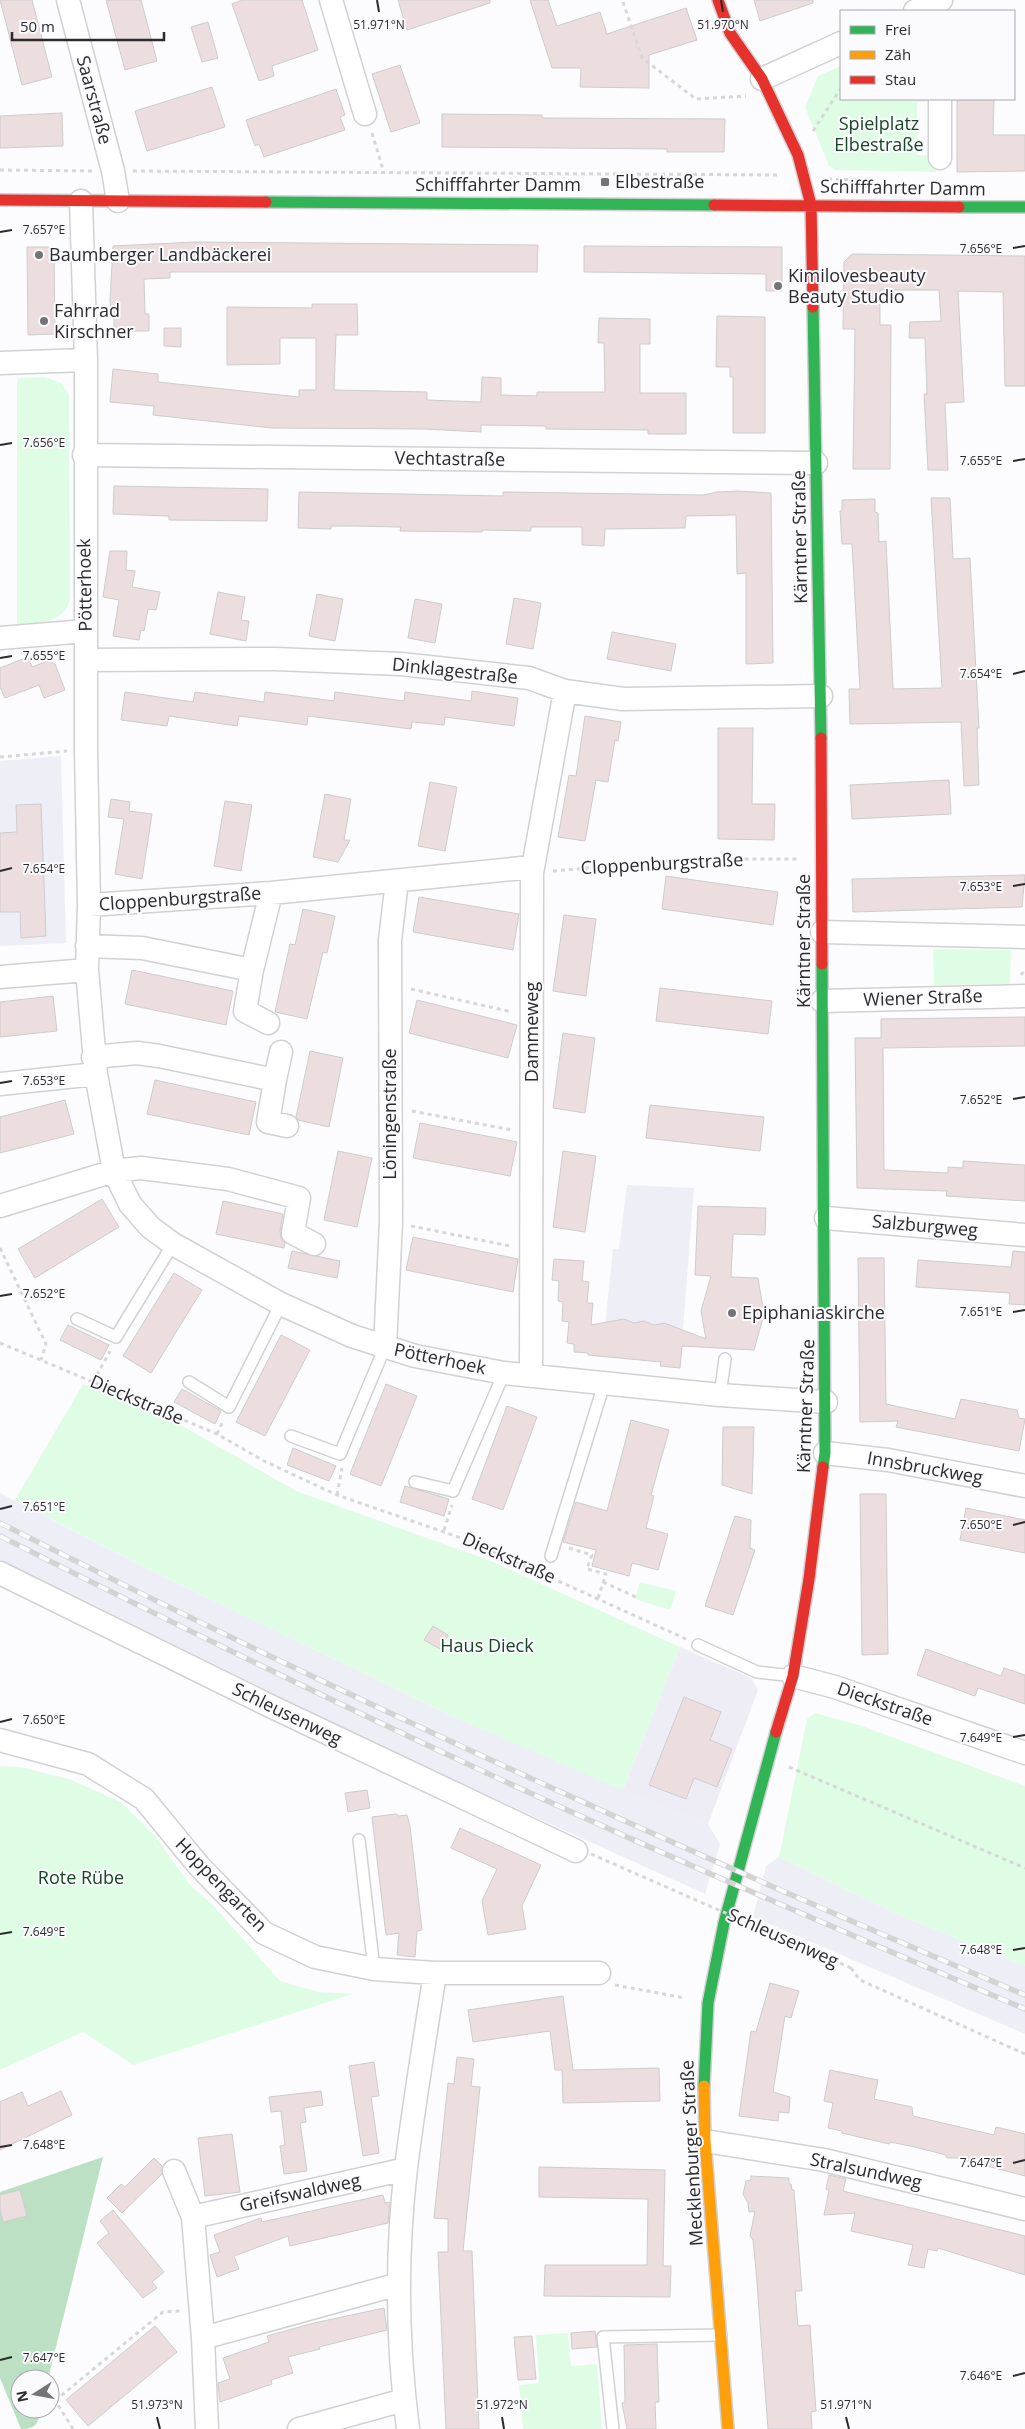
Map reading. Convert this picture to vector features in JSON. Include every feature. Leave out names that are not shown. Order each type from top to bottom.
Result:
[{"type":"street","name":"Saarstraße","points":[[68,0],[113,171],[118,200]]},
{"type":"street","points":[[331,0],[365,114]]},
{"type":"street","name":"Kärntner Straße","points":[[718,0],[730,33],[766,87],[798,155],[811,205],[821,696],[826,1402],[825,1453],[809,1579],[793,1676]]},
{"type":"street","points":[[918,10],[938,4]]},
{"type":"street","points":[[766,87],[840,44]]},
{"type":"street","points":[[940,100],[940,158]]},
{"type":"street","name":"Schifffahrter Damm","points":[[0,200],[1025,207]]},
{"type":"street","name":"Pötterhoek","points":[[81,200],[86,360],[84,455],[89,905],[87,970],[94,1066],[114,1171],[130,1204],[150,1227],[173,1244],[281,1304],[325,1325],[384,1347],[415,1356],[504,1373],[604,1384],[826,1402]]},
{"type":"street","points":[[0,363],[86,360]]},
{"type":"street","name":"Vechtastraße","points":[[84,455],[816,463]]},
{"type":"street","points":[[0,638],[86,631]]},
{"type":"street","name":"Dinklagestraße","points":[[86,660],[275,659],[401,664],[529,678],[565,691],[623,699],[821,696]]},
{"type":"street","name":"Dammeweg","points":[[531,1376],[532,870],[565,691]]},
{"type":"street","name":"Cloppenburgstraße","points":[[89,905],[271,893],[532,870]]},
{"type":"street","name":"Löningenstraße","points":[[384,1347],[391,1222],[390,940],[397,881]]},
{"type":"street","name":"Cloppenburgstraße","points":[[268,1023],[245,1012],[252,970],[271,893]]},
{"type":"street","points":[[822,932],[1025,937]]},
{"type":"street","points":[[87,946],[142,948],[252,970]]},
{"type":"street","points":[[0,977],[87,970]]},
{"type":"street","name":"Wiener Straße","points":[[822,1001],[1025,996]]},
{"type":"street","points":[[281,1052],[268,1122],[286,1126]]},
{"type":"street","points":[[0,1084],[94,1066],[137,1053],[275,1080]]},
{"type":"street","points":[[0,1206],[114,1171],[141,1168],[302,1189],[293,1233],[314,1244]]},
{"type":"street","name":"Salzburgweg","points":[[826,1218],[1025,1235]]},
{"type":"street","name":"Innsbruckweg","points":[[825,1453],[888,1460],[1025,1486]]},
{"type":"street","name":"Schleusenweg","points":[[0,1573],[268,1705],[583,1853]]},
{"type":"street","name":"Dieckstraße","points":[[793,1676],[835,1687],[1025,1753]]},
{"type":"street","name":"Mecklenburger Straße","points":[[728,2429],[704,2141],[703,2068],[708,2003],[724,1923],[767,1760],[793,1676]]},
{"type":"street","name":"Hoppengarten","points":[[0,1740],[88,1764],[144,1799],[199,1866],[264,1933],[315,1957],[374,1969],[435,1973],[599,1973]]},
{"type":"street","points":[[408,2429],[404,2400],[399,2284],[406,2170],[435,1973]]},
{"type":"street","name":"Stralsundweg","points":[[704,2141],[824,2160],[1025,2209]]},
{"type":"street","name":"Greifswaldweg","points":[[193,2217],[406,2170]]},
{"type":"street","points":[[174,2171],[193,2217],[203,2338],[207,2429]]},
{"type":"street","points":[[203,2338],[399,2284]]},
{"type":"street","points":[[299,2429],[404,2400]]},
{"type":"lane","points":[[77,1319],[116,1337],[173,1244]]},
{"type":"lane","points":[[189,1382],[228,1407],[281,1304]]},
{"type":"lane","points":[[291,1436],[340,1454],[384,1347]]},
{"type":"lane","points":[[720,1394],[725,1359]]},
{"type":"lane","points":[[415,1482],[453,1491],[504,1373]]},
{"type":"lane","points":[[551,1556],[604,1384]]},
{"type":"lane","name":"Dieckstraße","points":[[698,1644],[757,1672],[793,1676]]},
{"type":"lane","points":[[360,1840],[374,1969]]},
{"type":"lane","points":[[613,2429],[603,2337],[721,2335]]},
{"type":"path","points":[[623,2],[642,58],[696,99],[766,87]]},
{"type":"path","points":[[814,137],[813,131],[840,90]]},
{"type":"path","points":[[365,114],[384,173]]},
{"type":"path","points":[[0,170],[769,174],[805,179],[876,180]]},
{"type":"path","points":[[826,171],[830,180]]},
{"type":"path","points":[[0,757],[86,750]]},
{"type":"path","name":"Cloppenburgstraße","points":[[532,870],[692,859],[822,859]]},
{"type":"path","points":[[390,984],[532,1017]]},
{"type":"path","points":[[391,1107],[532,1134]]},
{"type":"path","points":[[391,1222],[531,1250]]},
{"type":"path","points":[[0,1248],[46,1344],[41,1360]]},
{"type":"path","points":[[93,1382],[116,1337]]},
{"type":"path","name":"Dieckstraße","points":[[0,1343],[217,1434],[264,1461],[337,1494],[444,1530],[698,1644]]},
{"type":"path","points":[[217,1434],[222,1424]]},
{"type":"path","points":[[337,1494],[342,1468]]},
{"type":"path","points":[[444,1530],[455,1498],[453,1491]]},
{"type":"path","points":[[554,1544],[592,1555],[587,1569],[606,1574],[598,1598]]},
{"type":"path","points":[[603,1582],[636,1597]]},
{"type":"path","points":[[767,1760],[791,1768],[1025,1868]]},
{"type":"path","name":"Schleusenweg","points":[[583,1853],[852,1968],[860,1980],[1025,2054]]},
{"type":"path","points":[[599,1973],[598,1982],[666,1994]]},
{"type":"path","points":[[73,2429],[58,2405],[57,2398],[163,2312],[201,2309]]},
{"type":"shaded area","points":[[61,756],[66,943],[0,946],[0,761]]},
{"type":"shaded area","points":[[627,1185],[694,1188],[680,1368],[660,1366],[660,1362],[588,1355],[591,1324],[605,1325],[613,1249],[619,1249]]},
{"type":"shaded area","points":[[0,1493],[150,1570],[456,1718],[708,1824],[720,1844],[705,1894],[400,1756],[0,1560]]},
{"type":"shaded area","points":[[680,1647],[751,1678],[758,1690],[708,1824],[623,1790]]},
{"type":"shaded area","points":[[779,1857],[897,1914],[1025,1966],[1025,2034],[753,1917],[766,1866]]},
{"type":"green space","name":"Spielplatz Elbestraße","points":[[840,66],[840,100],[933,100],[933,102],[917,102],[917,155],[933,155],[936,158],[936,172],[835,170],[829,166],[805,107],[818,76]]},
{"type":"green space","points":[[45,377],[61,383],[69,394],[70,600],[67,608],[56,618],[17,625],[17,378]]},
{"type":"green space","points":[[933,949],[1011,950],[1010,984],[934,985]]},
{"type":"green space","name":"Haus Dieck","points":[[83,1384],[143,1406],[179,1424],[296,1491],[491,1561],[680,1647],[623,1790],[456,1718],[150,1570],[15,1500]]},
{"type":"green space","points":[[640,1582],[676,1591],[670,1610],[635,1599]]},
{"type":"green space","points":[[815,1713],[862,1726],[1025,1786],[1025,1966],[897,1914],[779,1857],[807,1719]]},
{"type":"green space","name":"Rote Rübe","points":[[0,1766],[21,1767],[69,1779],[121,1802],[155,1836],[190,1885],[213,1905],[280,1981],[319,1992],[353,1994],[133,2065],[83,2032],[0,2070]]},
{"type":"green space","points":[[103,2157],[50,2369],[10,2369],[10,2402],[0,2378],[0,2192]]},
{"type":"green space","points":[[568,2333],[571,2366],[597,2364],[602,2429],[523,2429],[519,2385],[539,2383],[536,2335]]},
{"type":"green space","points":[[17,2419],[38,2419],[34,2426],[21,2429]]},
{"type":"building","points":[[0,0],[32,0],[52,77],[22,85]]},
{"type":"building","points":[[106,0],[141,0],[157,61],[125,70]]},
{"type":"building","points":[[242,0],[302,0],[318,50],[272,66],[274,76],[259,81],[232,4]]},
{"type":"building","points":[[398,0],[490,0],[490,3],[407,30]]},
{"type":"building","points":[[530,0],[548,0],[557,26],[600,12],[607,34],[686,8],[697,40],[649,55],[649,88],[580,87],[581,68],[552,68]]},
{"type":"building","points":[[754,0],[813,0],[813,3],[760,21]]},
{"type":"building","points":[[208,22],[218,58],[202,62],[191,27]]},
{"type":"building","points":[[400,65],[420,123],[391,132],[372,74]]},
{"type":"building","points":[[212,87],[225,127],[147,151],[135,111]]},
{"type":"building","points":[[336,89],[345,115],[340,117],[345,130],[264,157],[259,144],[255,146],[246,120]]},
{"type":"building","points":[[957,100],[994,100],[993,135],[1025,135],[1025,171],[957,172]]},
{"type":"building","points":[[62,113],[63,146],[0,148],[0,116]]},
{"type":"building","points":[[442,114],[542,115],[542,118],[725,119],[724,152],[667,152],[667,149],[442,147]]},
{"type":"building","points":[[195,242],[538,245],[537,272],[170,272],[170,278],[144,279],[145,314],[149,314],[149,331],[114,331],[114,310],[111,310],[110,301],[113,246]]},
{"type":"building","points":[[584,246],[782,247],[782,291],[766,291],[766,274],[584,272]]},
{"type":"building","points":[[27,247],[54,247],[55,334],[28,335]]},
{"type":"building","points":[[852,254],[1025,256],[1025,386],[1005,386],[1003,292],[958,291],[964,402],[945,403],[948,470],[928,470],[924,394],[927,394],[925,338],[909,338],[910,322],[941,321],[939,290],[880,290],[880,325],[891,325],[890,469],[853,469],[855,329],[843,329],[844,262]]},
{"type":"building","points":[[312,304],[357,304],[358,335],[336,335],[334,390],[427,392],[427,400],[481,402],[482,377],[501,378],[501,395],[537,396],[537,392],[605,392],[604,343],[598,343],[599,318],[650,319],[650,344],[640,344],[640,393],[686,393],[686,434],[648,434],[648,430],[546,429],[546,426],[481,425],[481,432],[425,429],[272,428],[153,415],[154,406],[110,402],[113,369],[158,374],[158,382],[299,397],[299,390],[316,390],[316,338],[280,338],[280,364],[227,365],[227,307],[312,308]]},
{"type":"building","points":[[717,316],[765,317],[765,433],[733,433],[733,377],[730,377],[730,367],[716,367]]},
{"type":"building","points":[[164,328],[181,328],[181,347],[164,346]]},
{"type":"building","points":[[114,486],[268,489],[267,521],[169,520],[169,516],[113,514]]},
{"type":"building","points":[[738,491],[771,493],[773,663],[746,664],[746,573],[737,574],[736,515],[686,516],[685,528],[605,529],[604,546],[582,545],[582,527],[531,527],[531,531],[482,530],[482,532],[400,531],[401,527],[331,526],[331,529],[298,528],[299,492],[503,496],[503,492],[704,495]]},
{"type":"building","points":[[931,498],[950,498],[953,559],[970,558],[979,728],[977,728],[979,785],[964,786],[961,722],[850,724],[849,689],[860,689],[852,544],[842,544],[840,511],[842,511],[842,500],[875,499],[875,512],[878,513],[879,542],[886,541],[893,689],[942,688]]},
{"type":"building","points":[[110,551],[127,551],[126,570],[135,571],[132,587],[160,592],[156,610],[148,609],[144,631],[141,630],[139,640],[113,636],[119,600],[103,597]]},
{"type":"building","points":[[218,592],[245,597],[241,620],[249,621],[246,641],[210,634]]},
{"type":"building","points":[[317,594],[343,599],[335,641],[309,636]]},
{"type":"building","points":[[514,598],[541,603],[533,649],[506,644]]},
{"type":"building","points":[[415,599],[442,604],[435,643],[408,638]]},
{"type":"building","points":[[612,632],[676,644],[671,671],[607,659]]},
{"type":"building","points":[[28,657],[32,667],[48,661],[55,664],[65,690],[44,698],[39,685],[5,698],[0,687],[0,668]]},
{"type":"building","points":[[472,691],[518,698],[514,726],[445,717],[444,725],[412,722],[411,729],[308,716],[307,725],[239,716],[237,726],[169,716],[167,726],[121,720],[125,692],[193,702],[195,692],[264,702],[265,692],[334,701],[335,692],[404,701],[405,692],[471,701]]},
{"type":"building","points":[[585,716],[621,722],[618,741],[615,740],[608,782],[596,780],[585,841],[558,837],[569,775],[576,776]]},
{"type":"building","points":[[718,728],[753,728],[752,804],[775,804],[774,840],[718,839]]},
{"type":"building","points":[[949,780],[951,814],[852,819],[850,785]]},
{"type":"building","points":[[430,782],[457,787],[445,851],[418,846]]},
{"type":"building","points":[[325,794],[351,799],[344,840],[350,840],[338,862],[313,857]]},
{"type":"building","points":[[111,799],[130,802],[129,811],[152,814],[142,879],[115,874],[124,819],[108,817]]},
{"type":"building","points":[[225,801],[252,805],[241,871],[214,866]]},
{"type":"building","points":[[41,804],[46,936],[21,938],[20,912],[0,912],[0,833],[17,832],[16,805]]},
{"type":"building","points":[[1025,875],[1022,907],[853,912],[852,879]]},
{"type":"building","points":[[666,876],[778,892],[773,925],[662,909]]},
{"type":"building","points":[[419,897],[519,914],[513,950],[413,932]]},
{"type":"building","points":[[303,909],[335,916],[327,953],[323,952],[307,1019],[275,1012],[290,944],[295,945]]},
{"type":"building","points":[[564,915],[596,919],[586,996],[553,991]]},
{"type":"building","points":[[132,970],[233,991],[226,1025],[125,1004]]},
{"type":"building","points":[[660,988],[772,1001],[768,1034],[656,1021]]},
{"type":"building","points":[[53,996],[57,1031],[0,1037],[0,1002]]},
{"type":"building","points":[[417,1000],[517,1025],[508,1058],[409,1033]]},
{"type":"building","points":[[1025,1017],[1025,1046],[883,1048],[884,1170],[948,1173],[948,1167],[963,1168],[963,1161],[1025,1165],[1025,1201],[946,1196],[947,1191],[857,1188],[855,1038],[881,1038],[881,1019]]},
{"type":"building","points":[[563,1033],[595,1038],[585,1113],[553,1108]]},
{"type":"building","points":[[310,1051],[343,1058],[329,1127],[298,1120],[296,1117]]},
{"type":"building","points":[[155,1080],[256,1102],[249,1135],[147,1114]]},
{"type":"building","points":[[65,1100],[74,1134],[0,1153],[0,1117]]},
{"type":"building","points":[[650,1105],[764,1117],[760,1151],[646,1138]]},
{"type":"building","points":[[420,1123],[517,1142],[510,1176],[413,1158]]},
{"type":"building","points":[[338,1151],[372,1158],[357,1227],[324,1220]]},
{"type":"building","points":[[563,1151],[596,1156],[585,1232],[553,1227]]},
{"type":"building","points":[[102,1199],[119,1227],[35,1278],[18,1249]]},
{"type":"building","points":[[223,1201],[283,1214],[280,1231],[281,1238],[285,1243],[284,1248],[216,1234]]},
{"type":"building","points":[[698,1206],[766,1208],[765,1235],[733,1234],[731,1277],[758,1278],[764,1314],[754,1350],[682,1346],[680,1368],[660,1366],[661,1362],[574,1352],[574,1344],[567,1343],[569,1322],[562,1321],[563,1302],[558,1301],[559,1281],[552,1280],[554,1259],[584,1261],[582,1281],[589,1282],[587,1303],[593,1303],[591,1325],[624,1319],[634,1323],[644,1321],[654,1325],[664,1323],[706,1339],[701,1311],[711,1276],[695,1275]]},
{"type":"building","points":[[413,1237],[518,1259],[513,1292],[406,1270]]},
{"type":"building","points":[[292,1251],[340,1261],[337,1278],[288,1268]]},
{"type":"building","points":[[1013,1251],[1025,1252],[1025,1305],[1009,1304],[1010,1293],[916,1287],[918,1260],[1011,1267]]},
{"type":"building","points":[[858,1258],[884,1258],[886,1404],[955,1419],[961,1399],[1017,1410],[1019,1418],[1025,1419],[1019,1451],[896,1427],[898,1421],[860,1422]]},
{"type":"building","points":[[174,1273],[202,1290],[151,1373],[123,1356]]},
{"type":"building","points":[[68,1325],[109,1345],[101,1360],[60,1340]]},
{"type":"building","points":[[281,1335],[310,1350],[265,1436],[236,1422]]},
{"type":"building","points":[[386,1384],[417,1396],[381,1486],[350,1474]]},
{"type":"building","points":[[182,1389],[221,1411],[215,1424],[174,1402]]},
{"type":"building","points":[[507,1406],[537,1417],[503,1510],[472,1499]]},
{"type":"building","points":[[631,1420],[669,1430],[651,1495],[654,1496],[646,1528],[668,1534],[658,1570],[632,1563],[629,1576],[592,1566],[596,1550],[563,1542],[576,1502],[607,1511]]},
{"type":"building","points":[[723,1427],[754,1427],[752,1494],[722,1485]]},
{"type":"building","points":[[293,1448],[336,1466],[329,1481],[287,1465]]},
{"type":"building","points":[[405,1486],[449,1499],[444,1516],[400,1502]]},
{"type":"building","points":[[860,1494],[886,1494],[888,1654],[862,1655]]},
{"type":"building","points":[[966,1508],[1025,1520],[1025,1553],[960,1540]]},
{"type":"building","points":[[735,1516],[751,1520],[750,1548],[755,1550],[733,1615],[705,1606]]},
{"type":"building","points":[[433,1626],[448,1635],[440,1649],[424,1640]]},
{"type":"building","points":[[926,1649],[1001,1676],[1004,1668],[1025,1675],[1025,1704],[978,1688],[975,1696],[917,1675]]},
{"type":"building","points":[[684,1697],[721,1712],[710,1740],[732,1749],[717,1787],[694,1778],[686,1799],[649,1785]]},
{"type":"building","points":[[367,1790],[370,1808],[348,1812],[345,1793]]},
{"type":"building","points":[[396,1814],[399,1816],[407,1815],[410,1826],[422,1930],[417,1931],[415,1957],[397,1955],[399,1933],[386,1935],[372,1817]]},
{"type":"building","points":[[460,1828],[541,1865],[522,1906],[526,1929],[488,1935],[482,1901],[497,1869],[451,1848]]},
{"type":"building","points":[[770,1983],[799,1991],[791,2018],[785,2016],[773,2092],[790,2097],[789,2113],[779,2112],[778,2121],[739,2116],[751,2031],[756,2032]]},
{"type":"building","points":[[563,1996],[573,2070],[659,2068],[660,2101],[563,2103],[562,2070],[555,2070],[550,2031],[473,2042],[468,2010]]},
{"type":"building","points":[[457,2057],[474,2059],[471,2086],[480,2087],[463,2251],[472,2251],[479,2429],[446,2429],[438,2252],[448,2252],[448,2219],[434,2218],[448,2083],[454,2084]]},
{"type":"building","points":[[374,2062],[379,2096],[371,2097],[379,2153],[363,2156],[349,2066]]},
{"type":"building","points":[[830,2070],[878,2080],[874,2099],[912,2107],[913,2116],[994,2135],[996,2127],[1025,2134],[1025,2176],[957,2158],[947,2158],[946,2155],[915,2147],[890,2142],[889,2144],[828,2128],[833,2103],[824,2101]]},
{"type":"building","points":[[61,2091],[72,2115],[0,2150],[0,2102],[22,2092],[28,2106]]},
{"type":"building","points":[[321,2091],[323,2105],[304,2108],[306,2122],[300,2123],[307,2171],[284,2174],[280,2146],[285,2145],[281,2111],[271,2112],[269,2097]]},
{"type":"building","points":[[232,2134],[240,2192],[205,2196],[198,2138]]},
{"type":"building","points":[[154,2158],[162,2166],[162,2174],[122,2213],[107,2198],[121,2184],[125,2187]]},
{"type":"building","points":[[539,2167],[665,2170],[663,2266],[671,2266],[670,2297],[544,2296],[545,2265],[647,2265],[648,2199],[539,2197]]},
{"type":"building","points":[[829,2175],[846,2179],[843,2191],[1025,2236],[1025,2275],[938,2248],[937,2251],[928,2249],[924,2268],[908,2265],[913,2245],[851,2231],[855,2213],[824,2215],[829,2190],[826,2189]]},
{"type":"building","points":[[751,2176],[789,2178],[789,2184],[791,2184],[792,2190],[794,2190],[802,2291],[795,2291],[798,2326],[810,2325],[816,2411],[811,2412],[812,2429],[768,2429],[756,2270],[753,2240],[750,2236],[755,2211],[749,2212],[748,2203],[743,2194],[746,2181],[751,2180]]},
{"type":"building","points":[[20,2190],[27,2216],[3,2222],[0,2210],[0,2195]]},
{"type":"building","points":[[383,2195],[385,2203],[390,2202],[388,2223],[290,2246],[288,2236],[234,2256],[239,2269],[217,2277],[210,2255],[220,2252],[214,2235],[261,2218],[262,2222]]},
{"type":"building","points":[[113,2210],[164,2272],[152,2282],[157,2288],[143,2298],[97,2243],[109,2233],[100,2221]]},
{"type":"building","points":[[384,2308],[387,2330],[288,2357],[293,2373],[271,2380],[272,2384],[220,2402],[218,2383],[230,2379],[223,2358],[269,2342],[267,2336],[314,2323]]},
{"type":"building","points":[[155,2326],[177,2352],[88,2426],[66,2400]]},
{"type":"building","points":[[595,2331],[597,2347],[572,2349],[571,2333]]},
{"type":"building","points":[[532,2336],[536,2379],[518,2380],[514,2337]]},
{"type":"building","points":[[657,2344],[659,2402],[655,2402],[656,2429],[627,2429],[622,2403],[625,2402],[624,2345]]},
{"type":"railway","points":[[0,1523],[253,1648],[508,1768],[766,1884],[1025,1995]]},
{"type":"railway","points":[[0,1536],[286,1678],[529,1793],[741,1887],[1025,2009]]},
{"type":"traffic: fast","points":[[266,202],[714,205]]},
{"type":"traffic: fast","points":[[959,207],[1025,207]]},
{"type":"traffic: fast","points":[[813,307],[821,738]]},
{"type":"traffic: fast","points":[[822,964],[825,1453],[823,1467]]},
{"type":"traffic: fast","points":[[704,2086],[708,2003],[724,1923],[776,1732]]},
{"type":"traffic: slow","points":[[704,2086],[705,2141],[728,2429]]},
{"type":"traffic: jam","points":[[718,0],[730,33],[762,79],[798,155],[811,205],[813,307]]},
{"type":"traffic: jam","points":[[0,200],[266,202]]},
{"type":"traffic: jam","points":[[714,205],[959,207]]},
{"type":"traffic: jam","points":[[821,738],[822,964]]},
{"type":"traffic: jam","points":[[776,1732],[793,1676],[809,1579],[823,1467]]},
{"type":"place","name":"Elbestraße","points":[[605,182]]},
{"type":"place","name":"Baumberger Landbäckerei","points":[[39,255]]},
{"type":"place","name":"Kimilovesbeauty Beauty Studio","points":[[778,286]]},
{"type":"place","name":"Fahrrad Kirschner","points":[[44,321]]},
{"type":"place","name":"Epiphaniaskirche","points":[[732,1313]]}]
